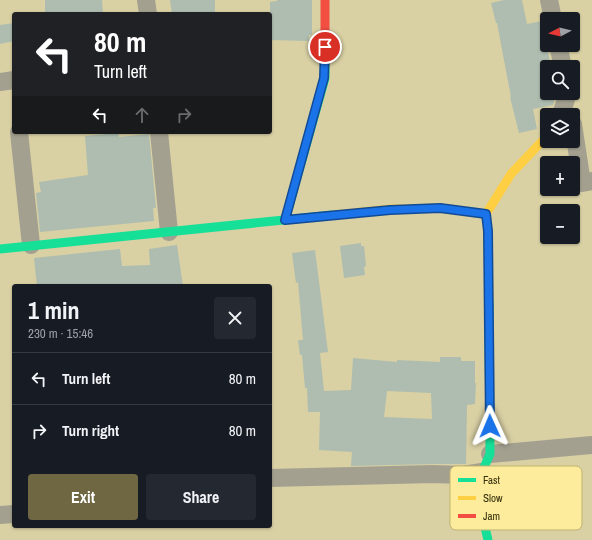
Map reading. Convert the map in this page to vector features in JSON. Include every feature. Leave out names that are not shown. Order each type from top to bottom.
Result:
[{"type":"street","points":[[146,0],[148,12]]},
{"type":"street","points":[[285,220],[324,78],[325,0]]},
{"type":"street","points":[[549,0],[552,12]]},
{"type":"street","points":[[0,82],[12,80]]},
{"type":"street","points":[[19,134],[31,245]]},
{"type":"street","points":[[159,134],[169,232]]},
{"type":"street","points":[[485,466],[490,454],[488,231],[486,214],[511,174],[540,143]]},
{"type":"street","points":[[577,148],[582,183],[592,181]]},
{"type":"street","points":[[0,249],[390,210],[440,208],[486,214]]},
{"type":"street","points":[[490,454],[592,445]]},
{"type":"street","points":[[272,478],[450,475]]},
{"type":"street","points":[[0,515],[12,514]]},
{"type":"street","points":[[486,530],[488,540]]},
{"type":"building","points":[[45,0],[102,0],[103,12],[45,12]]},
{"type":"building","points":[[170,0],[215,0],[215,12],[172,12]]},
{"type":"building","points":[[312,0],[312,35],[309,35],[309,41],[272,40],[272,12],[270,12],[270,2]]},
{"type":"building","points":[[504,0],[522,0],[527,24],[540,21],[540,52],[548,52],[550,60],[540,60],[540,100],[554,100],[554,102],[553,105],[533,109],[537,129],[519,133],[510,97],[497,23],[491,3]]},
{"type":"building","points":[[12,23],[12,41],[0,44],[0,25]]},
{"type":"building","points":[[118,134],[119,137],[149,134],[156,208],[153,208],[154,221],[40,232],[36,193],[41,192],[39,182],[88,175],[85,136]]},
{"type":"building","points":[[361,243],[361,246],[364,246],[366,266],[364,267],[365,275],[344,278],[340,246]]},
{"type":"building","points":[[177,245],[183,284],[37,284],[34,258],[120,249],[122,266],[150,265],[149,249]]},
{"type":"building","points":[[315,250],[328,352],[320,353],[324,391],[351,390],[353,358],[397,362],[397,360],[440,362],[440,357],[461,357],[461,361],[475,361],[475,404],[467,405],[466,464],[351,466],[352,452],[319,450],[320,412],[308,412],[307,388],[305,388],[302,355],[300,355],[298,340],[303,340],[298,282],[296,283],[292,253]],"holes":[[[387,391],[431,393],[432,419],[384,417]]]},
{"type":"traffic: fast","points":[[285,220],[325,78],[325,51]]},
{"type":"traffic: fast","points":[[0,249],[333,215]]},
{"type":"traffic: fast","points":[[485,466],[490,454],[489,302]]},
{"type":"traffic: fast","points":[[486,530],[488,540]]},
{"type":"traffic: slow","points":[[489,302],[488,231],[486,214],[511,174],[540,143]]},
{"type":"traffic: slow","points":[[333,215],[390,209],[440,208],[486,214]]},
{"type":"traffic: jam","points":[[325,0],[325,51]]},
{"type":"route","points":[[325,47],[324,78],[285,220],[390,210],[440,208],[486,214],[488,231],[490,426]]}]
